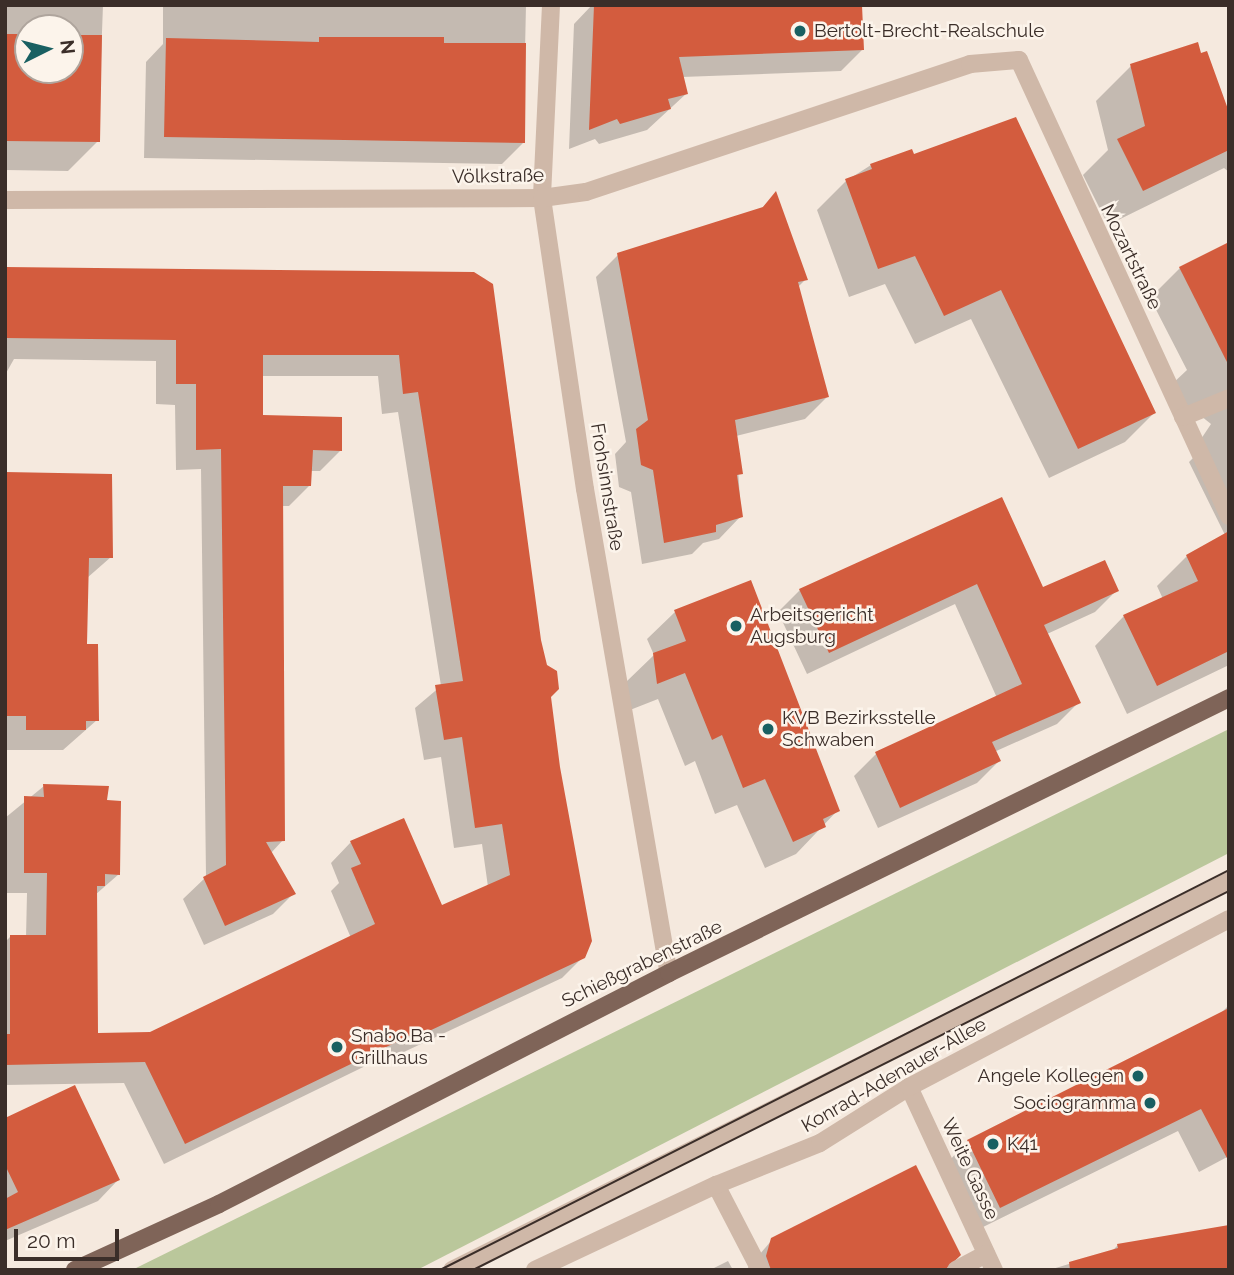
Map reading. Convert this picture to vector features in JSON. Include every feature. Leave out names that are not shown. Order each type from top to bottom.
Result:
[{"type":"main road","name":"Schießgrabenstraße","points":[[75,1270],[219,1204],[669,973],[1229,698]]},
{"type":"street","name":"Frohsinnstraße","points":[[551,5],[542,198],[585,489],[669,973]]},
{"type":"street","name":"Mozartstraße","points":[[971,64],[1019,60],[1229,516]]},
{"type":"street","name":"Völkstraße","points":[[5,200],[542,198],[586,192],[971,64]]},
{"type":"street","points":[[1183,417],[1229,398]]},
{"type":"street","points":[[452,1270],[1229,881]]},
{"type":"street","name":"Konrad-Adenauer-Allee","points":[[542,1268],[716,1185],[820,1143],[909,1087],[1229,919]]},
{"type":"street","name":"Weite Gasse","points":[[909,1087],[990,1262]]},
{"type":"street","points":[[716,1185],[761,1270]]},
{"type":"street","points":[[956,1270],[990,1262]]},
{"type":"green space","points":[[1229,729],[1229,853],[417,1270],[132,1270]]},
{"type":"building","points":[[594,5],[862,5],[864,50],[679,57],[688,94],[668,99],[671,109],[620,124],[617,119],[589,130]]},
{"type":"building","points":[[5,34],[14,34],[14,84],[84,84],[84,35],[102,35],[100,142],[5,141]]},
{"type":"building","points":[[319,37],[444,37],[444,43],[526,43],[525,143],[164,137],[166,38],[319,42]]},
{"type":"building","points":[[1198,42],[1201,53],[1207,51],[1229,112],[1229,150],[1143,191],[1117,139],[1145,126],[1130,64]]},
{"type":"building","points":[[1016,117],[1156,413],[1078,449],[1001,290],[944,316],[915,256],[878,269],[845,179],[872,169],[870,164],[912,149],[914,154]]},
{"type":"building","points":[[776,191],[808,280],[798,282],[829,397],[735,420],[743,474],[737,475],[743,517],[716,525],[716,532],[664,543],[653,470],[641,465],[636,429],[648,420],[617,253],[763,207]]},
{"type":"building","points":[[1229,242],[1229,366],[1179,267]]},
{"type":"building","points":[[5,267],[474,272],[493,284],[541,640],[547,665],[557,671],[559,689],[551,697],[560,767],[592,941],[585,958],[412,1039],[411,1035],[185,1144],[145,1062],[5,1065],[5,1034],[10,1034],[10,935],[46,935],[47,873],[24,873],[24,796],[44,797],[43,784],[109,786],[107,800],[121,801],[120,875],[105,874],[105,886],[97,886],[98,1033],[150,1032],[375,924],[351,868],[361,864],[350,841],[404,818],[442,905],[510,875],[502,824],[475,828],[462,737],[444,740],[435,685],[463,681],[418,392],[403,394],[399,355],[263,355],[263,415],[342,417],[342,451],[313,450],[311,486],[283,486],[285,841],[266,842],[296,894],[225,926],[203,877],[226,865],[221,449],[196,450],[196,384],[176,384],[176,340],[5,338]]},
{"type":"building","points":[[5,472],[112,474],[113,558],[89,558],[87,644],[98,644],[99,721],[86,721],[86,730],[26,730],[26,716],[5,716]]},
{"type":"building","points":[[1002,497],[1043,587],[1105,560],[1119,591],[1044,625],[1081,703],[992,742],[1001,761],[900,808],[875,752],[1022,684],[977,584],[829,653],[799,589]]},
{"type":"building","points":[[1229,531],[1229,651],[1157,686],[1123,615],[1198,581],[1186,555]]},
{"type":"building","points":[[751,580],[840,811],[823,819],[826,827],[793,842],[765,779],[743,788],[722,735],[712,740],[685,673],[657,684],[653,653],[686,641],[674,610]]},
{"type":"building","points":[[1229,1008],[1229,1162],[1201,1109],[1000,1208],[967,1140]]},
{"type":"building","points":[[75,1085],[120,1180],[5,1230],[5,1199],[18,1192],[5,1165],[5,1118]]},
{"type":"building","points":[[916,1165],[961,1255],[945,1270],[771,1270],[766,1256],[771,1238]]},
{"type":"building","points":[[1229,1225],[1229,1270],[1070,1270],[1069,1262],[1118,1248],[1117,1244]]},
{"type":"tram line","points":[[440,1270],[1229,870]]},
{"type":"tram line","points":[[473,1270],[1229,891]]},
{"type":"place","name":"Bertolt-Brecht-Realschule","points":[[800,31]]},
{"type":"place","name":"Arbeitsgericht Augsburg","points":[[736,626]]},
{"type":"place","name":"KVB Bezirksstelle Schwaben","points":[[768,729]]},
{"type":"place","name":"Snabo.Ba - Grillhaus","points":[[337,1047]]},
{"type":"place","name":"Angele Kollegen","points":[[1138,1076]]},
{"type":"place","name":"Sociogramma","points":[[1150,1103]]},
{"type":"place","name":"K41","points":[[993,1144]]}]
